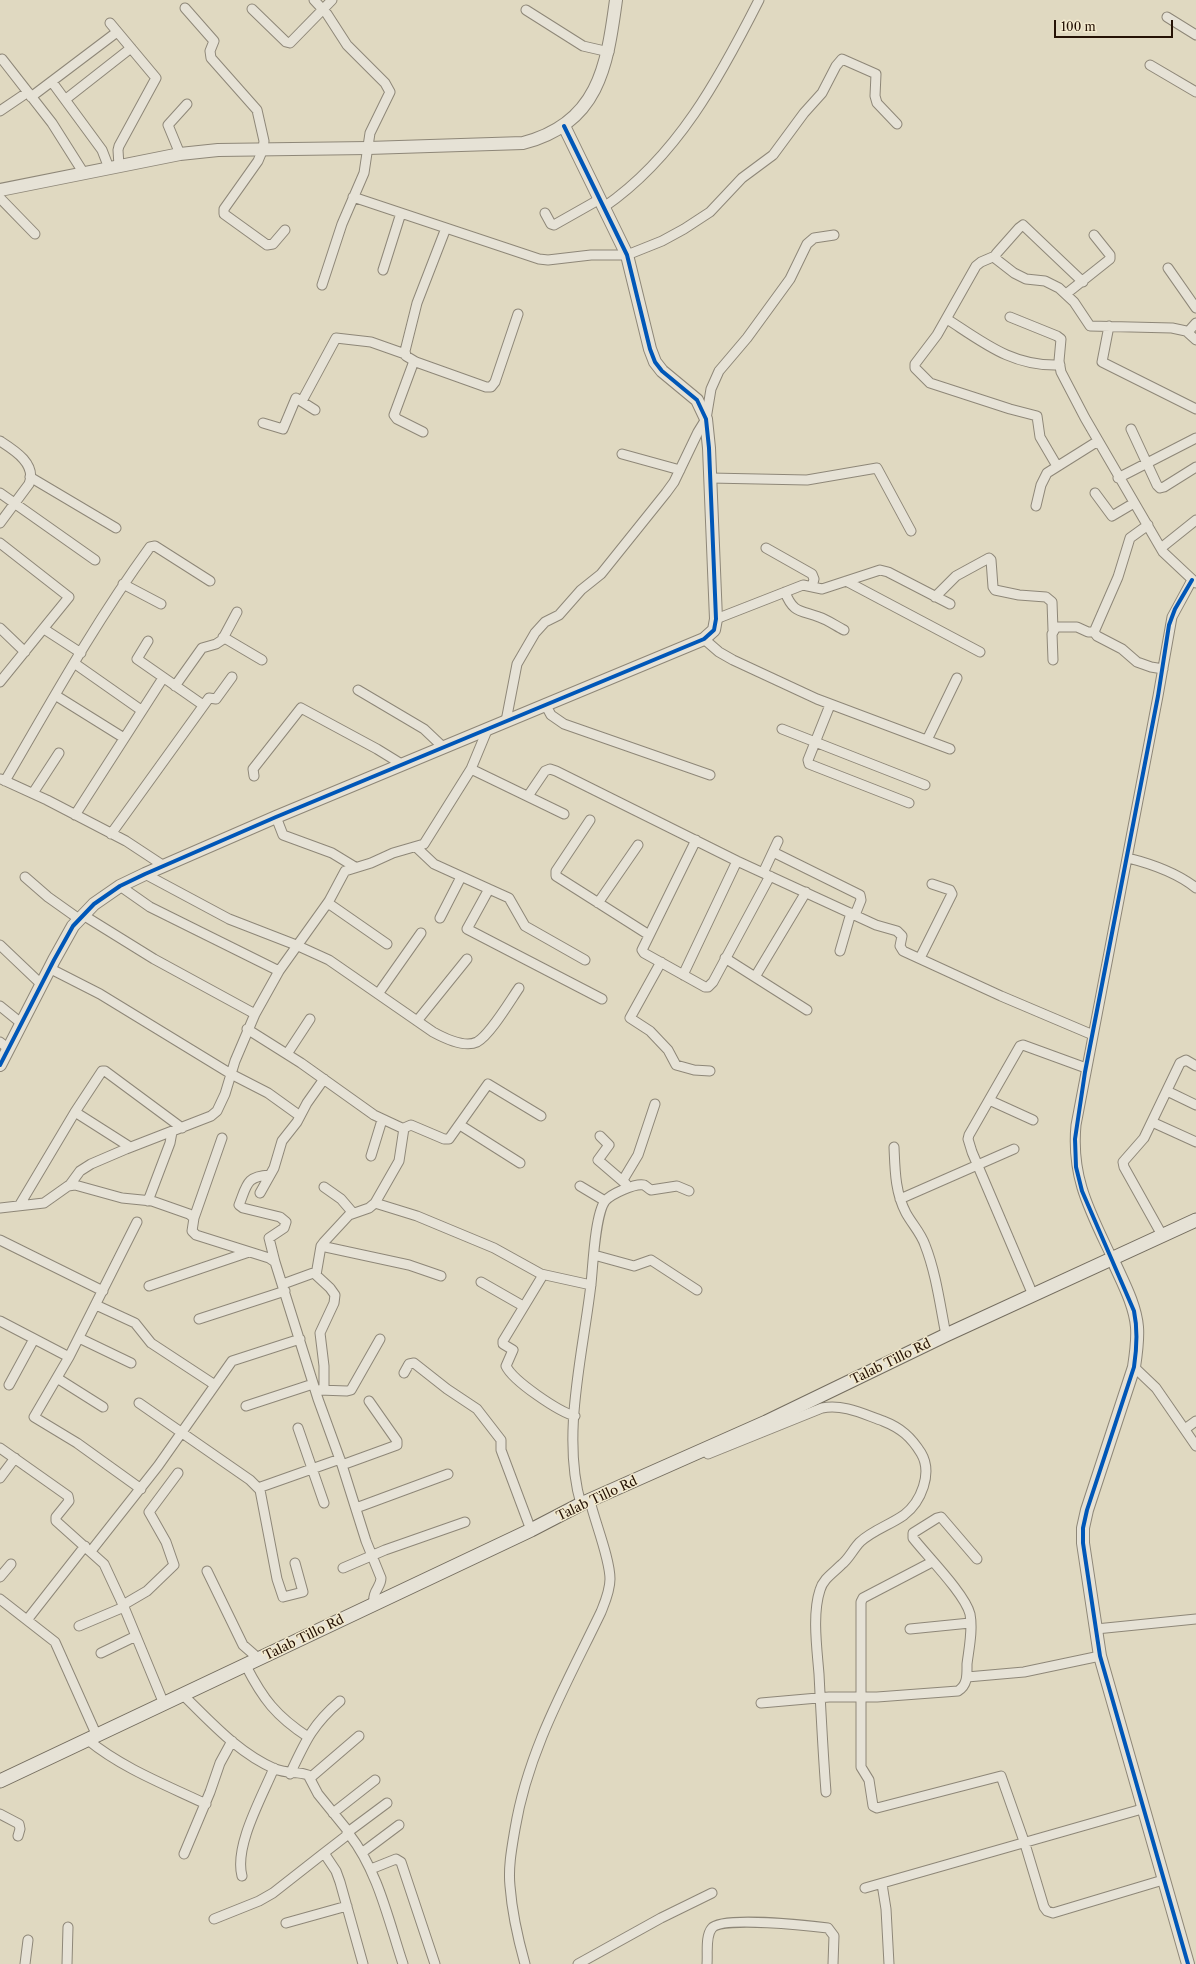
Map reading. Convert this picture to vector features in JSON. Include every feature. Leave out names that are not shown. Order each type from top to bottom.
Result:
[{"type":"main road","name":"Talab Tillo Rd","points":[[0,1781],[246,1666],[586,1503],[836,1389],[946,1334],[1196,1220]]},
{"type":"street","points":[[314,0],[323,10],[351,51],[389,89],[388,97],[370,132],[364,172],[342,224],[322,285]]},
{"type":"street","points":[[252,9],[288,43],[292,42],[332,0]]},
{"type":"street","points":[[0,190],[81,168],[178,148],[218,150],[263,145],[523,143],[536,139],[564,126],[586,102],[595,88],[616,0]]},
{"type":"street","points":[[545,213],[551,224],[554,225],[602,203],[619,197],[644,174],[696,111],[726,66],[759,0]]},
{"type":"street","points":[[185,8],[214,41],[210,51],[211,58],[258,112],[263,145],[258,161],[223,212],[225,215],[267,244],[275,243],[285,230]]},
{"type":"street","points":[[526,10],[583,46],[603,51]]},
{"type":"street","points":[[1167,17],[1196,35]]},
{"type":"street","points":[[110,23],[154,75],[156,81],[124,135],[113,162]]},
{"type":"street","points":[[0,111],[52,82],[118,32]]},
{"type":"street","points":[[66,99],[131,48]]},
{"type":"street","points":[[2,59],[52,123],[81,168]]},
{"type":"street","points":[[353,197],[542,260],[591,255],[627,255],[675,234],[717,206],[742,178],[773,155],[804,113],[822,93],[836,66],[842,59],[876,74],[875,96],[877,103],[897,124]]},
{"type":"street","points":[[1150,65],[1196,92]]},
{"type":"street","points":[[52,82],[113,162]]},
{"type":"street","points":[[178,148],[168,128],[168,123],[186,104]]},
{"type":"street","points":[[564,126],[627,255],[650,349],[655,362],[662,371],[694,396],[702,408],[706,419]]},
{"type":"street","points":[[0,198],[35,234]]},
{"type":"street","points":[[383,270],[401,213]]},
{"type":"street","points":[[1057,466],[1040,437],[1037,416],[1010,409],[930,383],[916,371],[915,364],[937,335],[976,266],[981,262],[995,256],[997,251],[1023,225],[1083,282]]},
{"type":"street","points":[[405,354],[414,314],[446,228]]},
{"type":"street","points":[[0,1065],[5,1045],[38,982],[49,968],[73,926],[77,916],[120,886],[145,874],[160,864],[403,765],[545,704],[704,639],[714,630],[716,619],[706,419],[711,389],[719,371],[746,338],[790,279],[807,244],[814,238],[834,235]]},
{"type":"street","points":[[1066,294],[1109,261],[1111,257],[1094,235]]},
{"type":"street","points":[[995,256],[1014,273],[1030,280],[1045,281],[1066,294],[1088,324],[1172,328],[1188,332],[1196,340]]},
{"type":"street","points":[[1168,268],[1196,308]]},
{"type":"street","points":[[302,401],[336,338],[371,342],[405,354],[408,358],[414,361],[486,387],[491,387],[495,382],[518,314]]},
{"type":"street","points":[[1010,317],[1059,337],[1061,341],[1060,365],[1069,389],[1118,478],[1161,548],[1173,563],[1194,582],[1172,617],[1128,858],[1086,1068],[1075,1139],[1076,1167],[1082,1191],[1134,1311],[1137,1327],[1134,1367],[1087,1510],[1083,1528],[1083,1543],[1100,1656],[1142,1808],[1188,1964]]},
{"type":"street","points":[[947,318],[994,349],[1011,358],[1041,365],[1060,365]]},
{"type":"street","points":[[1188,332],[1196,323]]},
{"type":"street","points":[[1109,326],[1102,362],[1196,409]]},
{"type":"street","points":[[414,361],[394,415],[397,419],[423,432]]},
{"type":"street","points":[[263,423],[283,429],[294,399],[297,398],[315,410]]},
{"type":"street","points":[[506,721],[517,664],[535,633],[546,622],[559,615],[581,590],[601,574],[666,493],[680,470],[698,432],[706,419]]},
{"type":"street","points":[[1131,429],[1157,485],[1162,488],[1196,467]]},
{"type":"street","points":[[1118,478],[1196,438]]},
{"type":"street","points":[[0,441],[24,457],[30,477],[29,484],[0,523]]},
{"type":"street","points":[[1036,506],[1044,477],[1057,466],[1098,441]]},
{"type":"street","points":[[622,454],[680,470]]},
{"type":"street","points":[[710,478],[807,480],[877,468],[880,471],[911,531]]},
{"type":"street","points":[[30,477],[116,528]]},
{"type":"street","points":[[0,493],[95,560]]},
{"type":"street","points":[[1095,493],[1112,516],[1134,504]]},
{"type":"street","points":[[1161,548],[1196,520]]},
{"type":"street","points":[[1094,632],[1118,577],[1130,538],[1148,526]]},
{"type":"street","points":[[0,543],[69,596],[69,598],[0,682]]},
{"type":"street","points":[[160,864],[111,834],[33,793],[3,780],[123,584],[153,546],[210,581]]},
{"type":"street","points":[[766,548],[812,574],[814,579],[812,587]]},
{"type":"street","points":[[935,597],[948,582],[956,576],[989,558],[991,560],[993,587],[995,590],[1019,595],[1042,596],[1052,602],[1053,660]]},
{"type":"street","points":[[716,619],[803,585],[822,589],[880,570],[888,572],[950,604]]},
{"type":"street","points":[[846,581],[980,652]]},
{"type":"street","points":[[123,584],[161,604]]},
{"type":"street","points":[[785,592],[789,602],[796,610],[821,618],[844,630]]},
{"type":"street","points":[[175,686],[202,648],[216,644],[223,637],[237,612]]},
{"type":"street","points":[[1053,630],[1058,627],[1073,627],[1094,632],[1097,636],[1122,649],[1137,662],[1150,667],[1163,669]]},
{"type":"street","points":[[0,628],[25,652]]},
{"type":"street","points":[[44,629],[81,653]]},
{"type":"street","points":[[223,637],[262,660]]},
{"type":"street","points":[[704,639],[719,652],[733,660],[830,704],[950,749]]},
{"type":"street","points":[[148,641],[137,659],[204,705]]},
{"type":"street","points":[[74,663],[141,710]]},
{"type":"street","points":[[111,834],[204,705],[210,698],[216,700],[232,677]]},
{"type":"street","points":[[75,816],[141,710],[163,678]]},
{"type":"street","points":[[927,740],[957,678]]},
{"type":"street","points":[[358,690],[424,729],[443,747]]},
{"type":"street","points":[[55,695],[124,738]]},
{"type":"street","points":[[545,704],[551,715],[564,724],[710,775]]},
{"type":"street","points":[[830,704],[808,760],[810,765],[909,803]]},
{"type":"street","points":[[254,776],[253,769],[301,708],[368,743],[403,765]]},
{"type":"street","points":[[0,1208],[46,1203],[69,1186],[84,1168],[130,1147],[212,1116],[225,1094],[247,1029],[255,1014],[279,971],[296,945],[328,903],[342,874],[347,869],[371,863],[399,851],[422,845],[426,841],[471,769],[488,728]]},
{"type":"street","points":[[782,729],[925,785]]},
{"type":"street","points":[[33,793],[59,753]]},
{"type":"street","points":[[471,769],[564,814]]},
{"type":"street","points":[[528,796],[544,773],[550,769],[737,861],[882,928],[899,932],[902,936],[900,946],[902,950],[1001,996],[1093,1035]]},
{"type":"street","points":[[276,817],[283,835],[332,853],[355,867]]},
{"type":"street","points":[[590,820],[555,874],[557,878],[649,935]]},
{"type":"street","points":[[696,840],[642,951],[708,987],[713,982],[766,874],[778,841]]},
{"type":"street","points":[[598,903],[638,845]]},
{"type":"street","points":[[416,847],[431,862],[509,898],[525,926],[586,960]]},
{"type":"street","points":[[773,852],[860,895],[861,900],[853,914],[840,951]]},
{"type":"street","points":[[1128,858],[1159,867],[1176,875],[1196,888]]},
{"type":"street","points":[[683,974],[737,861]]},
{"type":"street","points":[[145,874],[229,919],[296,945],[329,960],[417,1021],[445,1038],[466,1043],[477,1042],[488,1031],[519,988]]},
{"type":"street","points":[[25,877],[48,897],[77,916],[255,1014]]},
{"type":"street","points":[[440,918],[461,877]]},
{"type":"street","points":[[920,958],[952,894],[950,890],[932,884]]},
{"type":"street","points":[[120,886],[135,898],[162,913],[279,971]]},
{"type":"street","points":[[489,889],[467,928],[602,999]]},
{"type":"street","points":[[755,977],[806,892]]},
{"type":"street","points":[[328,903],[387,944]]},
{"type":"street","points":[[378,994],[421,932]]},
{"type":"street","points":[[0,946],[38,982]]},
{"type":"street","points":[[725,958],[808,1010]]},
{"type":"street","points":[[417,1021],[467,959]]},
{"type":"street","points":[[661,962],[638,999],[630,1018],[650,1031],[668,1050],[676,1065],[694,1070],[710,1071]]},
{"type":"street","points":[[49,968],[100,994],[231,1074],[268,1092],[300,1116]]},
{"type":"street","points":[[0,1006],[18,1021]]},
{"type":"street","points":[[287,1054],[310,1019]]},
{"type":"street","points":[[247,1029],[287,1054],[382,1120],[404,1129]]},
{"type":"street","points":[[1033,1295],[968,1139],[1015,1051],[1021,1045],[1086,1068]]},
{"type":"street","points":[[1162,1235],[1123,1164],[1124,1160],[1144,1138],[1182,1062],[1186,1060],[1196,1066]]},
{"type":"street","points":[[19,1206],[75,1112],[103,1070],[182,1128]]},
{"type":"street","points":[[260,1193],[276,1164],[280,1145],[324,1079]]},
{"type":"street","points":[[319,1389],[324,1366],[320,1333],[334,1303],[335,1295],[316,1275],[321,1246],[347,1217],[369,1208],[375,1203],[399,1161],[404,1129],[406,1126],[411,1125],[447,1140],[460,1125],[488,1084],[541,1116]]},
{"type":"street","points":[[1167,1091],[1196,1105]]},
{"type":"street","points":[[989,1100],[1033,1120]]},
{"type":"street","points":[[623,1180],[638,1156],[654,1104]]},
{"type":"street","points":[[75,1112],[130,1147]]},
{"type":"street","points":[[371,1156],[382,1120]]},
{"type":"street","points":[[1152,1122],[1196,1142]]},
{"type":"street","points":[[460,1125],[520,1163]]},
{"type":"street","points":[[148,1201],[170,1143],[172,1132]]},
{"type":"street","points":[[600,1136],[609,1145],[598,1160],[623,1180],[630,1188]]},
{"type":"street","points":[[222,1138],[194,1218],[192,1231],[196,1235],[269,1258],[276,1262]]},
{"type":"street","points":[[894,1147],[895,1169],[900,1199],[926,1249],[933,1272],[946,1334]]},
{"type":"street","points":[[900,1199],[1014,1149]]},
{"type":"street","points":[[270,1175],[256,1176],[250,1180],[239,1205],[240,1207],[280,1217],[286,1222],[284,1228],[269,1238],[300,1339],[319,1389],[341,1462],[378,1553],[381,1581],[374,1594],[374,1604]]},
{"type":"street","points":[[69,1186],[78,1185],[122,1198],[148,1201],[168,1206],[194,1218]]},
{"type":"street","points":[[525,1964],[510,1886],[511,1855],[518,1813],[532,1760],[542,1735],[601,1612],[609,1586],[608,1568],[586,1503],[575,1478],[574,1461],[575,1416],[579,1361],[591,1285],[598,1223],[605,1201],[614,1193],[642,1185],[653,1190],[678,1186],[689,1191]]},
{"type":"street","points":[[580,1186],[605,1201]]},
{"type":"street","points":[[324,1187],[341,1199],[353,1214]]},
{"type":"street","points":[[375,1203],[417,1216],[494,1248],[543,1275],[591,1285]]},
{"type":"street","points":[[137,1222],[79,1338],[35,1414],[35,1418],[77,1442],[141,1488]]},
{"type":"street","points":[[0,1240],[103,1291]]},
{"type":"street","points":[[321,1246],[409,1265],[441,1276]]},
{"type":"street","points":[[149,1286],[249,1252]]},
{"type":"street","points":[[594,1254],[634,1266],[651,1260],[697,1290]]},
{"type":"street","points":[[199,1320],[284,1288],[316,1272]]},
{"type":"street","points":[[543,1275],[503,1341],[505,1345],[513,1350],[506,1364],[506,1368],[552,1406],[565,1413],[575,1416]]},
{"type":"street","points":[[481,1282],[523,1306]]},
{"type":"street","points":[[96,1305],[135,1322],[152,1343],[215,1385]]},
{"type":"street","points":[[0,1320],[69,1357]]},
{"type":"street","points":[[79,1338],[131,1363]]},
{"type":"street","points":[[9,1386],[34,1339]]},
{"type":"street","points":[[27,1620],[141,1488],[229,1364],[235,1359],[300,1339]]},
{"type":"street","points":[[246,1406],[319,1389],[351,1390],[380,1339]]},
{"type":"street","points":[[404,1373],[412,1362],[481,1414],[501,1440],[500,1450],[532,1530]]},
{"type":"street","points":[[1134,1367],[1156,1388],[1196,1446]]},
{"type":"street","points":[[57,1378],[103,1407]]},
{"type":"street","points":[[258,1488],[313,1469],[359,1459],[395,1446],[397,1443],[369,1400]]},
{"type":"street","points":[[139,1402],[250,1480],[258,1488],[262,1498],[283,1597],[303,1592],[295,1563]]},
{"type":"street","points":[[681,1460],[709,1454],[822,1408],[832,1406],[861,1413],[897,1427],[914,1443],[925,1459],[926,1477],[914,1504],[904,1515],[878,1528],[860,1542],[844,1563],[829,1576],[820,1588],[816,1629],[824,1698],[820,1717],[826,1792]]},
{"type":"street","points":[[1185,1429],[1196,1420]]},
{"type":"street","points":[[298,1428],[324,1503]]},
{"type":"street","points":[[0,1448],[68,1496],[69,1501],[56,1517],[56,1521],[104,1564],[124,1606],[164,1704]]},
{"type":"street","points":[[0,1478],[15,1458]]},
{"type":"street","points":[[79,1626],[124,1606],[147,1591],[174,1565],[166,1542],[149,1512],[178,1473]]},
{"type":"street","points":[[360,1507],[448,1474]]},
{"type":"street","points":[[761,1703],[841,1696],[900,1696],[958,1691],[964,1685],[967,1677],[970,1622],[969,1613],[965,1603],[912,1535],[940,1517],[944,1519],[976,1559]]},
{"type":"street","points":[[343,1568],[378,1553],[465,1522]]},
{"type":"street","points":[[932,1562],[862,1600],[861,1767],[870,1780],[874,1807],[877,1808],[1001,1776],[1025,1844],[1044,1907],[1049,1912],[1163,1880]]},
{"type":"street","points":[[0,1577],[11,1564]]},
{"type":"street","points":[[207,1571],[243,1645],[259,1659]]},
{"type":"street","points":[[0,1599],[54,1642],[92,1738],[104,1752],[206,1804]]},
{"type":"street","points":[[1096,1629],[1196,1620]]},
{"type":"street","points":[[910,1629],[970,1622]]},
{"type":"street","points":[[101,1653],[136,1636]]},
{"type":"street","points":[[967,1677],[1024,1672],[1100,1656]]},
{"type":"street","points":[[246,1666],[266,1702],[289,1724],[308,1737]]},
{"type":"street","points":[[183,1695],[241,1749],[274,1768],[290,1774],[306,1774],[310,1778],[318,1794],[363,1852],[371,1869],[403,1964]]},
{"type":"street","points":[[290,1774],[308,1737],[319,1720],[340,1701]]},
{"type":"street","points":[[310,1778],[359,1736]]},
{"type":"street","points":[[184,1854],[206,1804],[220,1763],[232,1741]]},
{"type":"street","points":[[242,1876],[240,1863],[241,1856],[248,1833],[274,1768]]},
{"type":"street","points":[[333,1812],[375,1780]]},
{"type":"street","points":[[214,1919],[264,1898],[288,1882],[387,1803]]},
{"type":"street","points":[[865,1888],[1025,1844],[1142,1808]]},
{"type":"street","points":[[0,1814],[19,1824],[20,1829],[18,1836]]},
{"type":"street","points":[[363,1852],[399,1825]]},
{"type":"street","points":[[324,1853],[336,1871],[363,1964]]},
{"type":"street","points":[[371,1869],[396,1858],[401,1862],[435,1964]]},
{"type":"street","points":[[882,1884],[886,1909],[889,1964]]},
{"type":"street","points":[[578,1964],[661,1918],[712,1893]]},
{"type":"street","points":[[286,1923],[347,1906]]},
{"type":"street","points":[[707,1964],[708,1936],[712,1927],[719,1923],[757,1922],[828,1928],[834,1936],[833,1964]]},
{"type":"street","points":[[67,1964],[68,1927]]},
{"type":"street","points":[[25,1964],[28,1940]]},
{"type":"cycle path","points":[[0,1065],[73,926],[94,904],[120,886],[276,817],[704,639],[714,630],[716,619],[709,448],[706,419],[697,400],[662,371],[655,362],[650,349],[627,255],[564,126]]},
{"type":"cycle path","points":[[1188,1964],[1100,1656],[1083,1543],[1083,1528],[1087,1510],[1134,1367],[1137,1332],[1134,1311],[1082,1191],[1076,1167],[1075,1139],[1085,1072],[1158,696],[1169,625],[1175,609],[1192,580]]}]
